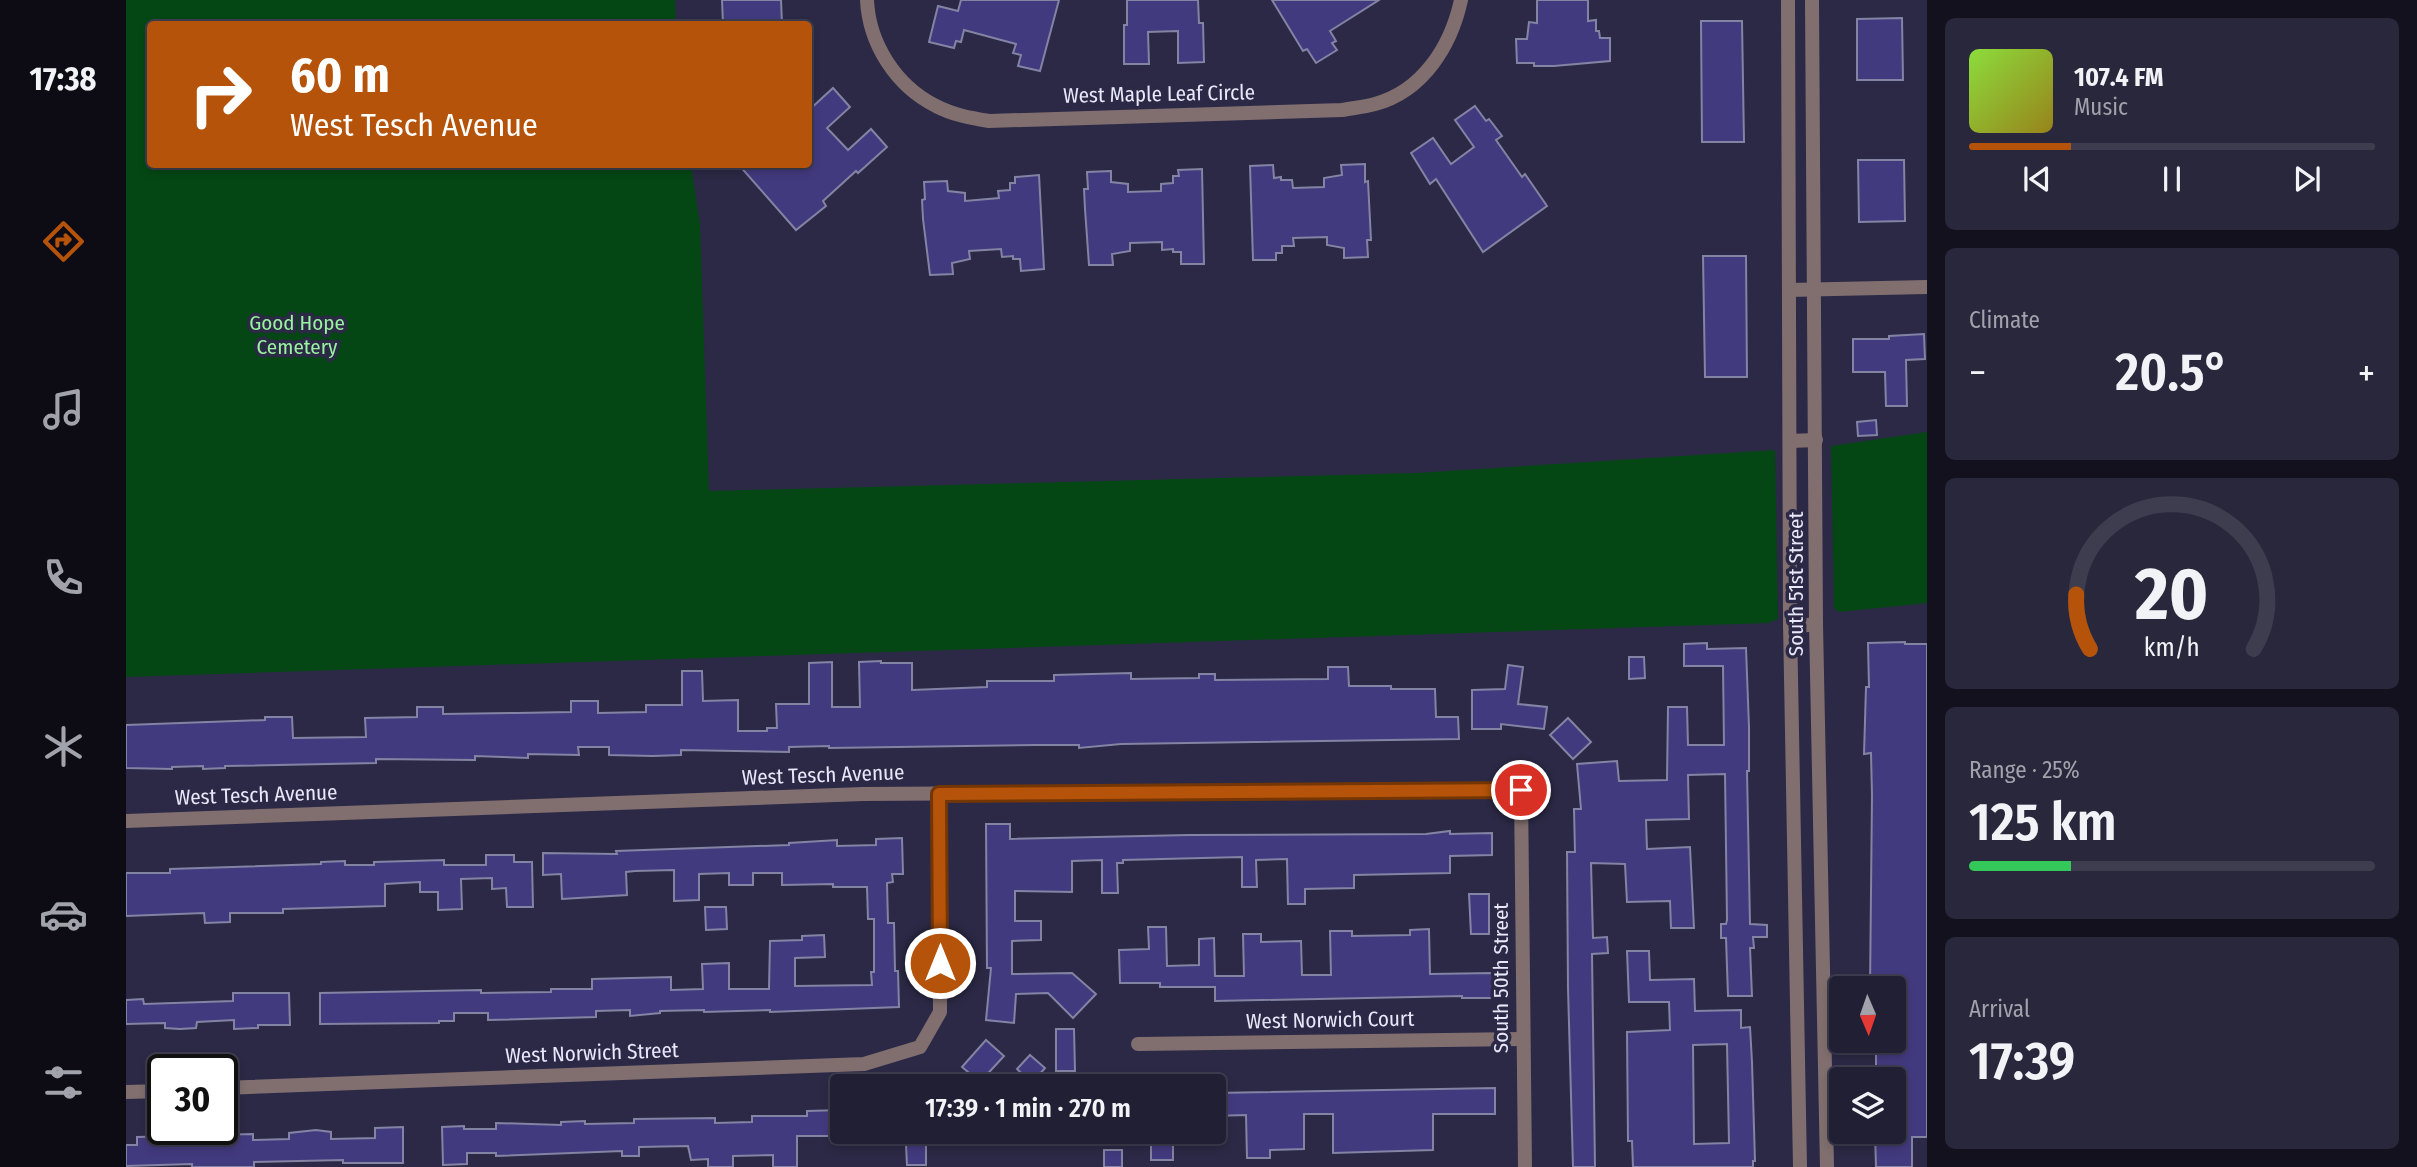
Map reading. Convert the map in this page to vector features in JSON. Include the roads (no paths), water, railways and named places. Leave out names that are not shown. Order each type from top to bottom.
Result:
[{"type":"street","name":"West Maple Leaf Circle","points":[[867,0],[876,43],[891,67],[912,90],[935,106],[961,116],[989,121],[1342,110],[1375,104],[1403,92],[1426,74],[1448,40],[1461,0]]},
{"type":"street","name":"South 51st Street","points":[[1788,0],[1790,628],[1800,1167]]},
{"type":"street","name":"South 51st Street","points":[[1812,0],[1816,624],[1827,1167]]},
{"type":"street","points":[[1789,290],[1927,287]]},
{"type":"street","points":[[1790,441],[1816,440]]},
{"type":"street","points":[[1790,628],[1816,624]]},
{"type":"street","name":"West Tesch Avenue","points":[[126,821],[863,794],[1521,790]]},
{"type":"street","name":"South 50th Street","points":[[1521,790],[1525,1167]]},
{"type":"street","name":"West Norwich Street","points":[[238,1087],[864,1064],[920,1047],[940,1012],[939,794]]},
{"type":"street","name":"West Norwich Court","points":[[1138,1044],[1522,1038]]},
{"type":"street","points":[[126,1092],[147,1091]]},
{"type":"park label","name":"Good Hope Cemetery","points":[[297,335]]}]
